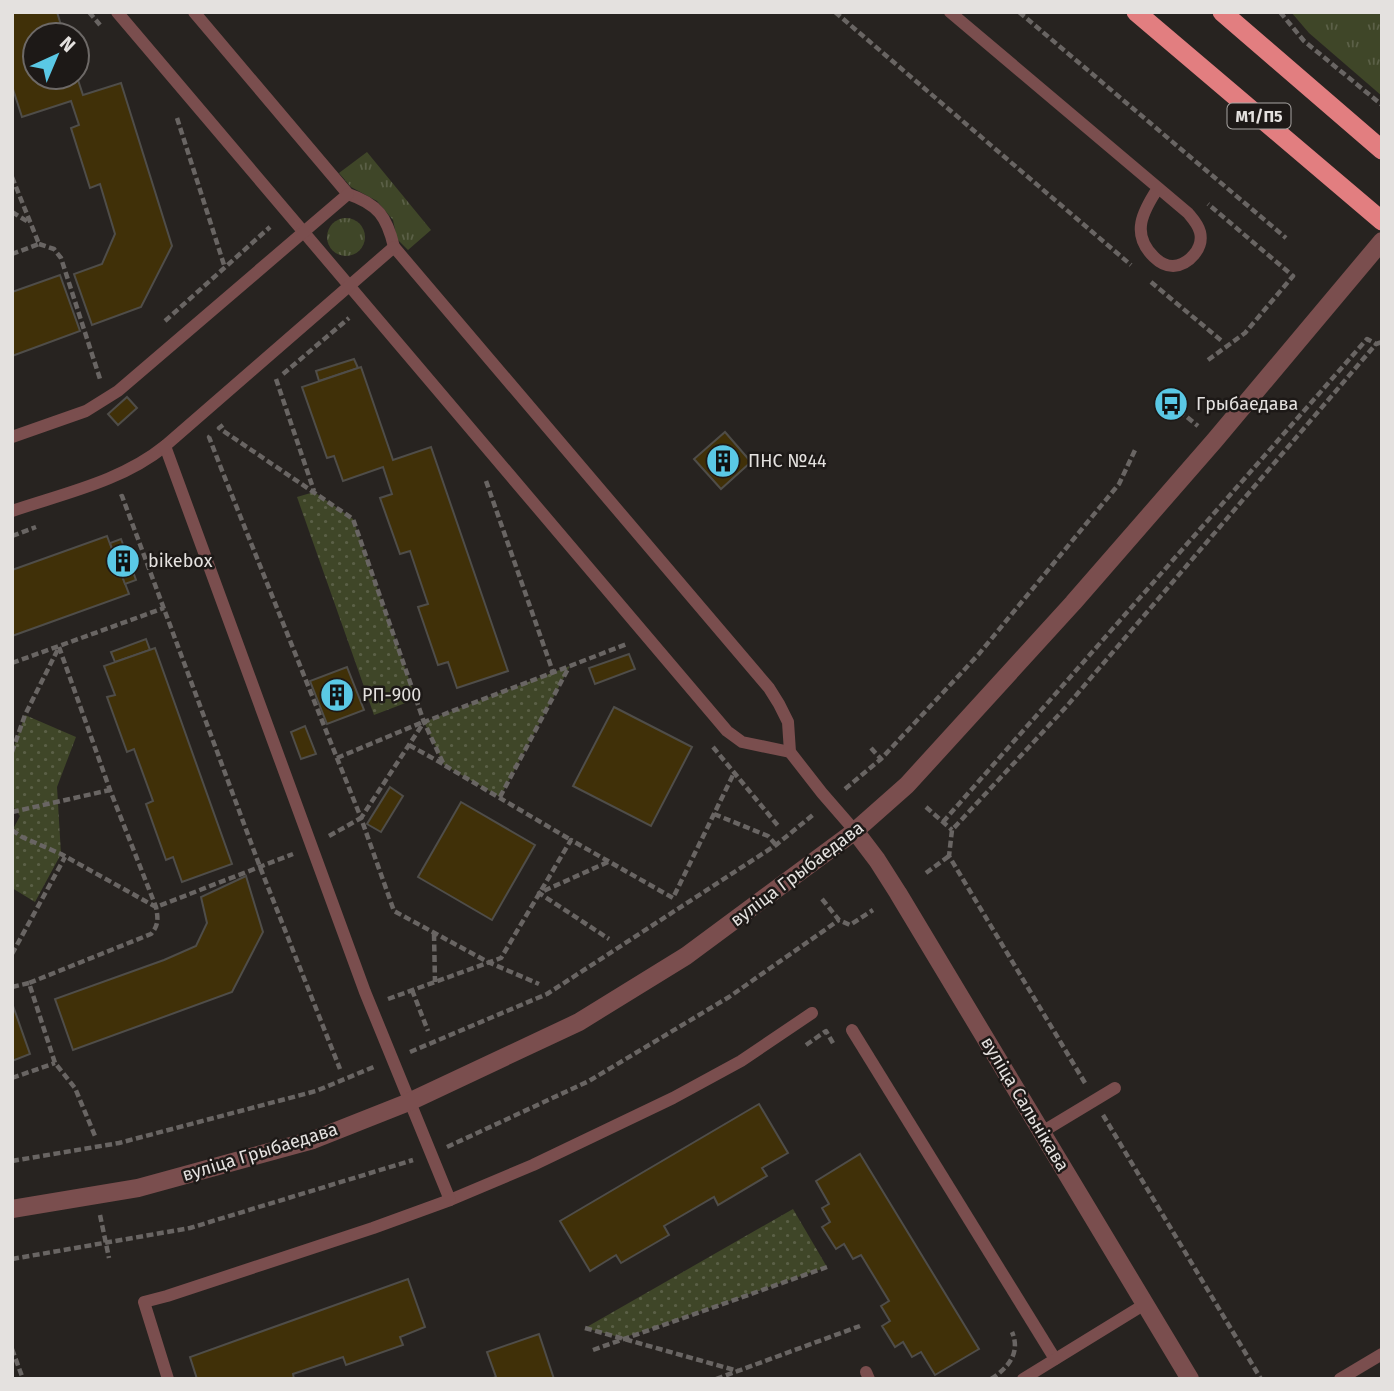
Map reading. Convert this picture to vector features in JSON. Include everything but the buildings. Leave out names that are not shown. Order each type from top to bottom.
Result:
[{"type":"highway","name":"М1/П5","points":[[1136,12],[1382,221]]},
{"type":"highway","name":"М1/П5","points":[[1222,12],[1382,150]]},
{"type":"street","name":"вуліца Грыбаедава","points":[[12,1209],[138,1188],[313,1140],[409,1102],[579,1022],[686,956],[855,831],[907,785],[1073,603],[1215,440],[1382,241]]},
{"type":"street","name":"вуліца Сальнікава","points":[[855,831],[887,875],[1190,1379]]},
{"type":"lane","points":[[117,12],[727,731],[742,742],[790,752]]},
{"type":"lane","points":[[194,12],[348,194],[364,199],[379,212],[390,229],[394,247],[769,688],[788,722],[790,752],[855,831]]},
{"type":"lane","points":[[950,12],[1188,213],[1196,222],[1201,233],[1199,247],[1183,264],[1171,267],[1161,263],[1144,244],[1141,233],[1141,220],[1145,209],[1158,188]]},
{"type":"lane","points":[[12,437],[73,416],[108,398],[348,194]]},
{"type":"lane","points":[[12,511],[121,474],[145,461],[166,446],[394,247]]},
{"type":"lane","points":[[166,446],[370,1005],[450,1200]]},
{"type":"lane","points":[[168,1379],[144,1302],[373,1228],[450,1200],[533,1165],[673,1098],[741,1061],[813,1013]]},
{"type":"lane","points":[[852,1030],[1055,1359]]},
{"type":"lane","points":[[1042,1132],[1115,1088]]},
{"type":"lane","points":[[1023,1379],[1145,1304]]},
{"type":"lane","points":[[1340,1379],[1382,1354]]},
{"type":"path","points":[[835,12],[1139,271]]},
{"type":"path","points":[[1019,12],[1286,238]]},
{"type":"path","points":[[1280,12],[1304,41],[1382,105]]},
{"type":"path","points":[[177,118],[225,268]]},
{"type":"path","points":[[12,177],[39,244]]},
{"type":"path","points":[[12,212],[30,224]]},
{"type":"path","points":[[163,323],[270,227]]},
{"type":"path","points":[[12,254],[44,244],[54,249],[61,258],[100,379],[90,386]]},
{"type":"path","points":[[1208,360],[1245,332],[1293,276]]},
{"type":"path","points":[[1149,280],[1223,342]]},
{"type":"path","points":[[267,387],[349,318]]},
{"type":"path","points":[[926,873],[949,856],[952,830],[1066,707],[1379,343],[1367,339],[943,822]]},
{"type":"path","points":[[276,379],[314,492]]},
{"type":"path","points":[[1171,404],[1215,440]]},
{"type":"path","points":[[229,420],[209,436],[361,818],[394,911],[488,962],[539,984]]},
{"type":"path","points":[[219,428],[353,519],[424,722],[444,765]]},
{"type":"path","points":[[12,1161],[119,1143],[316,1091],[547,994],[776,845],[881,759],[978,654],[1110,495],[1119,484],[1136,448]]},
{"type":"path","points":[[485,477],[553,672]]},
{"type":"path","points":[[110,501],[122,496],[260,867],[340,1069]]},
{"type":"path","points":[[12,536],[37,527]]},
{"type":"path","points":[[12,663],[163,608]]},
{"type":"path","points":[[337,758],[627,644]]},
{"type":"path","points":[[12,752],[24,715],[59,647]]},
{"type":"path","points":[[12,987],[29,983],[151,934],[158,919],[156,907],[110,790],[59,647]]},
{"type":"path","points":[[500,797],[570,666]]},
{"type":"path","points":[[12,830],[156,907],[312,846],[361,818],[424,722]]},
{"type":"path","points":[[409,745],[673,898],[734,773]]},
{"type":"path","points":[[871,748],[881,759]]},
{"type":"path","points":[[12,812],[110,790]]},
{"type":"path","points":[[926,807],[952,830]]},
{"type":"path","points":[[714,814],[768,836],[776,845]]},
{"type":"path","points":[[370,1005],[501,958],[571,839]]},
{"type":"path","points":[[12,954],[65,857]]},
{"type":"path","points":[[539,893],[608,861]]},
{"type":"path","points":[[539,893],[609,939]]},
{"type":"path","points":[[822,899],[839,920],[850,925],[873,910]]},
{"type":"path","points":[[434,933],[435,982]]},
{"type":"path","points":[[29,983],[55,1063],[75,1088],[95,1136]]},
{"type":"path","points":[[412,990],[428,1031]]},
{"type":"path","points":[[826,1031],[840,1053]]},
{"type":"path","points":[[12,1078],[55,1063]]},
{"type":"path","points":[[96,1195],[109,1258]]},
{"type":"path","points":[[593,1350],[827,1267]]},
{"type":"path","points":[[991,1379],[1004,1370],[1015,1351],[1014,1336],[1007,1324]]},
{"type":"path","points":[[716,1379],[860,1326]]},
{"type":"path","points":[[585,1328],[738,1371]]},
{"type":"path","points":[[12,1349],[23,1379]]},
{"type":"green space","points":[[1291,12],[1382,12],[1382,96],[1309,33]]},
{"type":"green space","points":[[367,152],[431,230],[408,250],[397,239],[393,220],[377,201],[351,187],[339,173]]},
{"type":"green space","points":[[346,218],[360,223],[365,237],[360,251],[346,256],[332,251],[327,237],[332,223]]},
{"type":"green space","points":[[314,492],[353,519],[416,699],[374,715],[297,497]]},
{"type":"green space","points":[[570,666],[500,797],[444,765],[424,722]]},
{"type":"green space","points":[[25,715],[76,737],[57,787],[61,854],[35,902],[12,888],[12,831],[20,816],[12,805],[12,752]]},
{"type":"green space","points":[[793,1209],[827,1267],[623,1338],[585,1328]]},
{"type":"place","name":"Грыбаедава","points":[[1171,404]]},
{"type":"place","name":"ПНС №44","points":[[723,461]]},
{"type":"place","name":"bikebox","points":[[123,561]]},
{"type":"place","name":"РП-900","points":[[337,695]]}]
